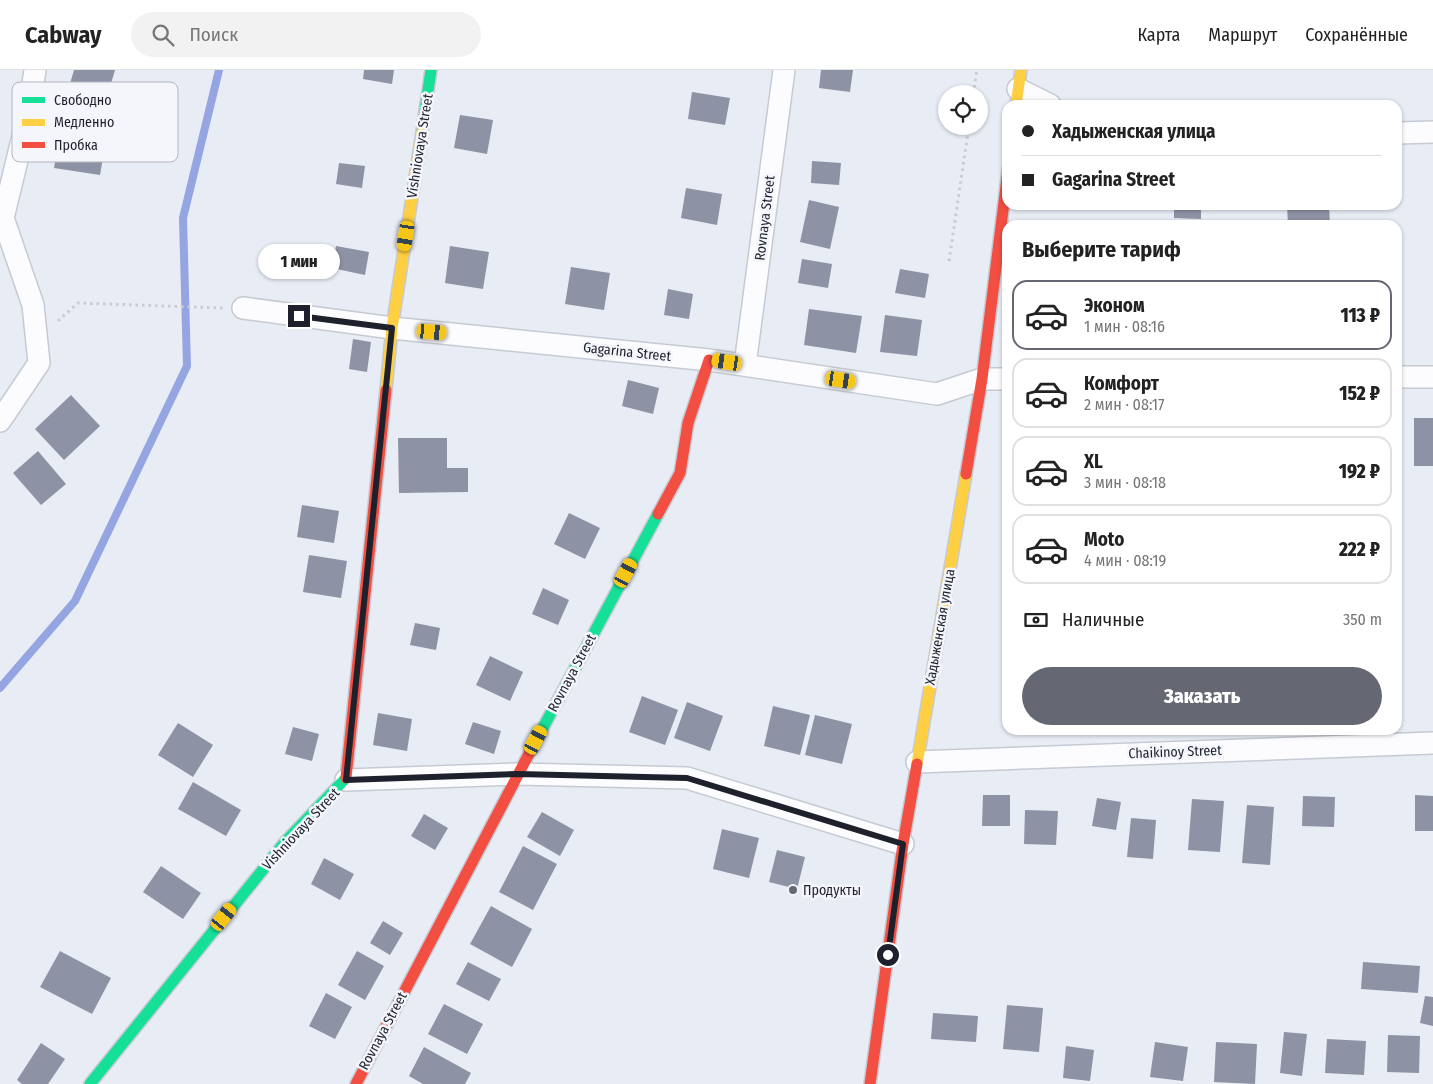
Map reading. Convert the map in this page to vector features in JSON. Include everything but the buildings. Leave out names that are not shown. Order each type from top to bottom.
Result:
[{"type":"street","name":"Vishniovaya Street","points":[[90,1084],[286,841],[346,780],[392,328],[431,70]]},
{"type":"street","name":"Rovnaya Street","points":[[745,365],[784,70]]},
{"type":"street","points":[[1018,88],[1041,100]]},
{"type":"street","points":[[1402,133],[1433,132]]},
{"type":"street","points":[[0,421],[39,363],[33,305],[1,219],[16,162]]},
{"type":"street","name":"Хадыженская улица","points":[[870,1084],[903,844],[982,379],[1003,210]]},
{"type":"street","name":"Gagarina Street","points":[[243,308],[392,328],[709,360],[936,394],[982,379],[1002,379]]},
{"type":"street","name":"Rovnaya Street","points":[[356,1084],[518,774],[680,473],[688,423],[709,360]]},
{"type":"street","points":[[1402,377],[1433,377]]},
{"type":"street","name":"Chaikinoy Street","points":[[918,762],[1433,742]]},
{"type":"street","points":[[346,780],[518,774],[687,778],[903,844]]},
{"type":"path","points":[[975,85],[977,70]]},
{"type":"path","points":[[949,261],[968,135]]},
{"type":"path","points":[[37,340],[78,303],[243,308]]},
{"type":"waterway","points":[[0,688],[75,601],[187,366],[183,218],[219,70]]},
{"type":"traffic: fast","points":[[422,132],[431,70]]},
{"type":"traffic: fast","points":[[531,750],[658,514]]},
{"type":"traffic: fast","points":[[90,1084],[286,841],[346,778]]},
{"type":"traffic: slow","points":[[1017,100],[1021,70]]},
{"type":"traffic: slow","points":[[386,390],[392,328],[422,132]]},
{"type":"traffic: slow","points":[[917,764],[966,474]]},
{"type":"traffic: jam","points":[[966,474],[982,379],[1003,210]]},
{"type":"traffic: jam","points":[[658,514],[680,473],[688,423],[709,360]]},
{"type":"traffic: jam","points":[[346,778],[386,390]]},
{"type":"traffic: jam","points":[[356,1084],[531,750]]},
{"type":"traffic: jam","points":[[870,1084],[903,844],[917,764]]},
{"type":"place","name":"Продукты","points":[[793,890]]},
{"type":"route","points":[[299,316],[392,328],[346,780],[518,774],[687,778],[903,844],[888,955]]}]
